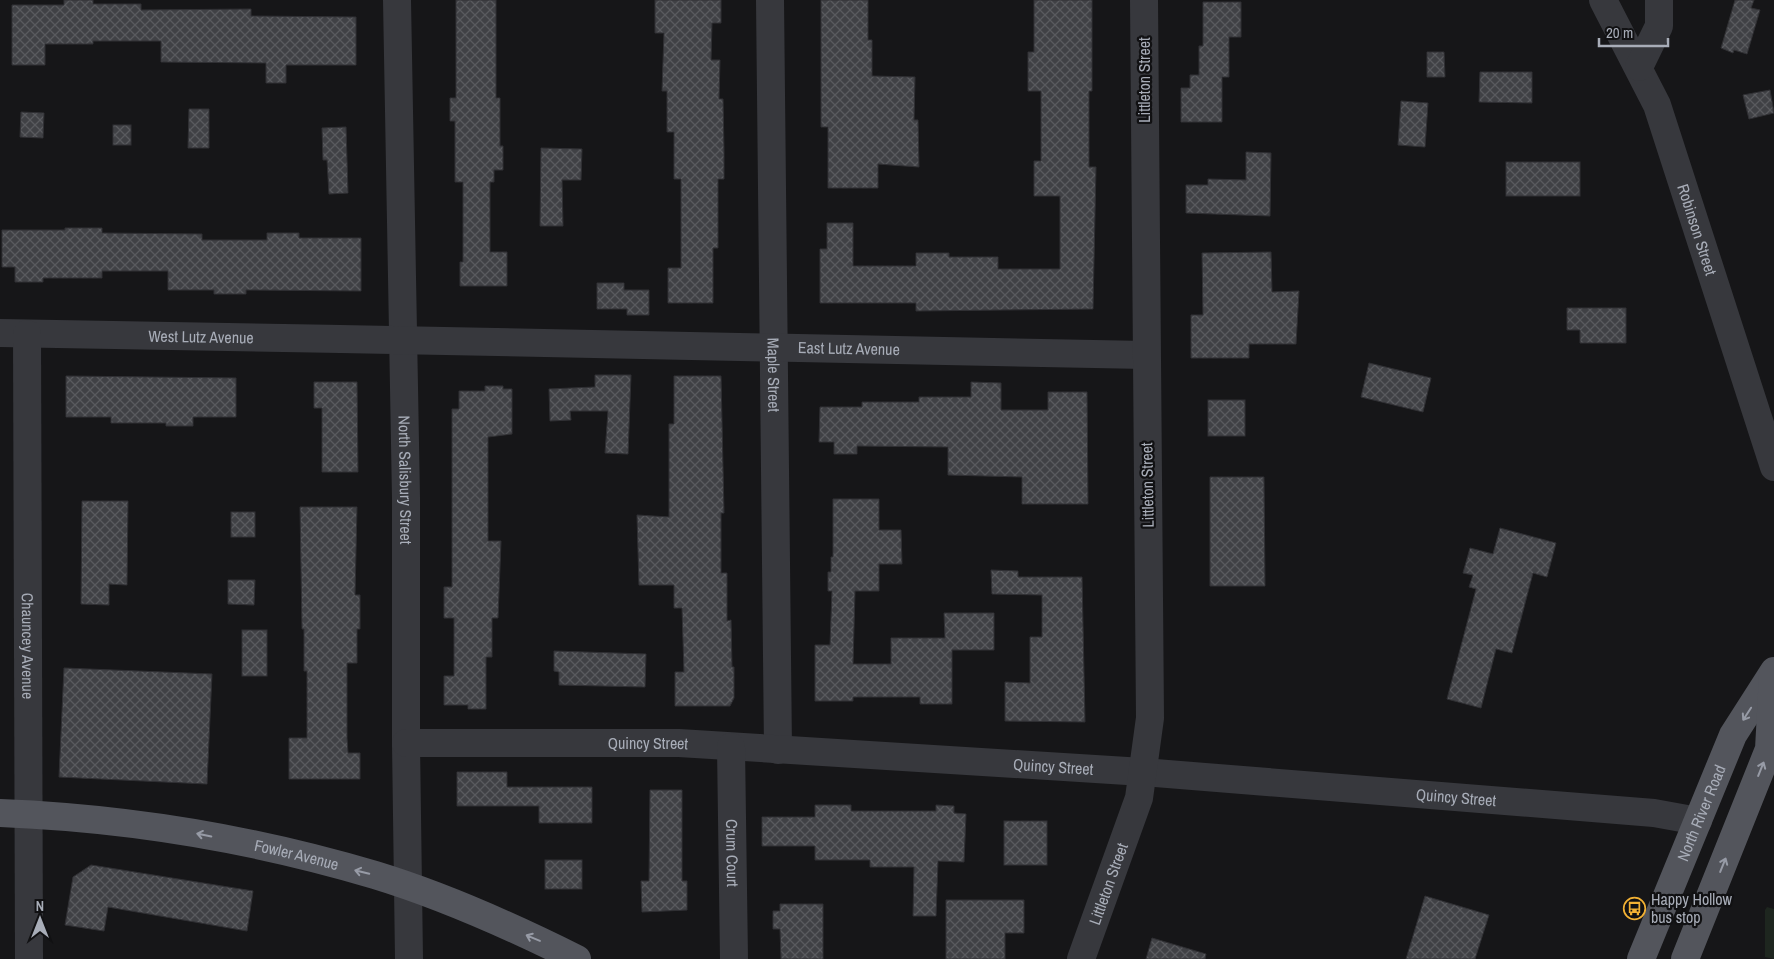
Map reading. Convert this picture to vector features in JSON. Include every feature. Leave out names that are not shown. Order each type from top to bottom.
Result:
[{"type":"main road","name":"North River Road","points":[[1641,959],[1733,735],[1774,672]]},
{"type":"main road","name":"North River Road","points":[[1685,959],[1769,749],[1774,672]]},
{"type":"main road","name":"Fowler Avenue","points":[[0,814],[28,814],[187,831],[276,850],[376,875],[521,933],[577,959]]},
{"type":"street","name":"North Salisbury Street","points":[[397,0],[406,498],[406,743],[409,959]]},
{"type":"street","name":"Maple Street","points":[[770,0],[778,750]]},
{"type":"street","name":"Littleton Street","points":[[1081,959],[1139,798],[1150,718],[1144,0]]},
{"type":"street","name":"Robinson Street","points":[[1603,0],[1657,105],[1774,467]]},
{"type":"street","points":[[1639,67],[1659,26],[1659,0]]},
{"type":"street","name":"West Lutz Avenue","points":[[0,333],[402,340]]},
{"type":"street","name":"Chauncey Avenue","points":[[27,334],[29,959]]},
{"type":"street","name":"East Lutz Avenue","points":[[402,340],[775,346],[1146,355]]},
{"type":"street","name":"Quincy Street","points":[[406,743],[602,742],[731,747],[1143,772],[1644,812],[1698,821]]},
{"type":"street","name":"Crum Court","points":[[731,747],[734,959]]},
{"type":"shaded area","points":[[1767,907],[1774,909],[1774,959],[1765,957],[1765,910]]},
{"type":"building","points":[[64,0],[93,0],[93,4],[141,4],[141,10],[251,9],[251,16],[356,17],[356,65],[286,65],[286,83],[266,83],[266,63],[161,62],[161,41],[93,41],[93,44],[45,44],[45,65],[12,65],[12,5],[64,5]]},
{"type":"building","points":[[456,0],[496,0],[496,98],[500,98],[500,146],[503,146],[503,170],[494,170],[494,182],[490,182],[490,252],[507,252],[507,286],[460,286],[460,262],[463,262],[463,182],[455,182],[455,121],[450,121],[450,98],[456,98]]},
{"type":"building","points":[[655,0],[721,0],[721,23],[712,23],[711,60],[720,60],[719,99],[723,99],[724,151],[724,179],[718,179],[718,248],[713,248],[713,303],[668,303],[668,268],[681,268],[681,179],[674,179],[674,132],[667,132],[667,91],[662,91],[664,33],[655,33]]},
{"type":"building","points":[[821,0],[868,0],[868,40],[872,40],[872,76],[915,77],[914,120],[918,120],[919,167],[878,164],[878,188],[828,188],[828,127],[821,127]]},
{"type":"building","points":[[1034,0],[1092,0],[1092,91],[1089,91],[1089,167],[1096,167],[1093,309],[916,311],[916,303],[820,303],[820,249],[827,249],[827,223],[853,223],[853,266],[916,266],[916,253],[949,253],[949,257],[998,257],[998,269],[1060,269],[1060,196],[1034,196],[1034,161],[1041,161],[1041,91],[1028,91],[1028,52],[1034,52]]},
{"type":"building","points":[[1735,0],[1754,0],[1751,8],[1760,10],[1747,54],[1734,50],[1733,53],[1721,48]]},
{"type":"building","points":[[1203,2],[1241,2],[1241,37],[1229,37],[1229,77],[1222,77],[1222,122],[1181,122],[1181,88],[1190,88],[1190,75],[1199,75],[1199,46],[1203,46]]},
{"type":"building","points":[[1427,52],[1444,52],[1445,77],[1427,77]]},
{"type":"building","points":[[1480,72],[1532,72],[1532,103],[1479,102]]},
{"type":"building","points":[[1770,90],[1774,113],[1749,119],[1743,95]]},
{"type":"building","points":[[1401,101],[1428,103],[1425,147],[1398,145]]},
{"type":"building","points":[[189,109],[209,109],[209,148],[188,148]]},
{"type":"building","points":[[21,112],[44,113],[43,138],[20,137]]},
{"type":"building","points":[[113,125],[131,125],[131,145],[113,145]]},
{"type":"building","points":[[346,127],[348,193],[329,194],[327,160],[323,160],[322,128]]},
{"type":"building","points":[[541,148],[582,149],[581,180],[562,180],[563,226],[540,226]]},
{"type":"building","points":[[1246,152],[1271,153],[1270,216],[1186,213],[1186,185],[1208,185],[1208,179],[1246,180]]},
{"type":"building","points":[[1506,162],[1580,162],[1580,196],[1506,196]]},
{"type":"building","points":[[65,228],[102,228],[102,233],[202,234],[202,240],[267,240],[267,233],[299,233],[299,238],[361,238],[361,291],[246,290],[246,294],[214,294],[214,290],[168,290],[168,271],[102,271],[102,278],[43,278],[43,282],[15,282],[15,267],[2,267],[2,230],[65,230]]},
{"type":"building","points":[[1271,252],[1272,292],[1299,291],[1296,344],[1249,344],[1249,358],[1191,358],[1191,315],[1203,315],[1202,253]]},
{"type":"building","points":[[597,283],[624,283],[624,290],[649,290],[649,315],[627,315],[627,309],[597,309]]},
{"type":"building","points":[[1567,308],[1626,308],[1626,343],[1580,343],[1580,330],[1567,330]]},
{"type":"building","points":[[1369,363],[1431,378],[1423,412],[1361,397]]},
{"type":"building","points":[[595,375],[631,375],[628,454],[605,453],[608,411],[570,411],[571,420],[550,421],[549,389],[595,387]]},
{"type":"building","points":[[66,376],[236,378],[236,417],[193,417],[193,426],[166,426],[166,423],[111,423],[111,417],[66,417]]},
{"type":"building","points":[[674,376],[721,376],[724,513],[721,513],[721,573],[727,573],[727,621],[731,620],[734,698],[730,706],[675,706],[675,672],[684,672],[682,608],[674,608],[674,585],[639,585],[637,515],[669,517],[669,424],[674,424]]},
{"type":"building","points":[[314,382],[357,382],[358,472],[322,472],[322,408],[314,408]]},
{"type":"building","points":[[971,382],[1001,383],[1001,410],[1048,410],[1048,392],[1087,392],[1088,504],[1022,504],[1022,477],[948,475],[948,447],[857,446],[857,454],[834,454],[834,442],[819,442],[820,407],[862,407],[862,402],[919,402],[919,397],[971,397]]},
{"type":"building","points":[[485,386],[503,386],[503,389],[512,389],[512,434],[488,437],[488,541],[501,541],[498,618],[492,618],[492,657],[486,657],[486,709],[468,709],[468,705],[444,705],[444,676],[454,676],[454,618],[444,618],[444,587],[452,587],[452,409],[459,409],[459,391],[485,391]]},
{"type":"building","points":[[1208,400],[1245,400],[1245,436],[1208,436]]},
{"type":"building","points":[[1210,477],[1264,477],[1265,586],[1210,586]]},
{"type":"building","points":[[833,499],[879,499],[879,530],[901,530],[902,564],[879,564],[879,591],[855,591],[853,664],[891,664],[891,638],[945,638],[944,613],[994,613],[994,650],[952,650],[952,704],[920,704],[920,697],[853,697],[853,701],[815,701],[815,645],[830,645],[832,591],[828,591],[828,572],[831,572],[831,557],[833,557]]},
{"type":"building","points":[[82,501],[128,501],[127,585],[109,584],[109,605],[81,604]]},
{"type":"building","points":[[300,507],[357,507],[355,595],[360,595],[360,629],[357,629],[357,663],[347,663],[347,738],[348,753],[360,753],[360,779],[289,779],[289,738],[307,738],[307,671],[304,671],[304,629],[302,629]]},
{"type":"building","points":[[231,512],[255,512],[255,537],[231,537]]},
{"type":"building","points":[[1500,528],[1556,543],[1547,577],[1533,573],[1512,653],[1496,649],[1481,708],[1447,699],[1476,589],[1469,587],[1473,575],[1463,573],[1470,548],[1493,554]]},
{"type":"building","points":[[991,570],[1018,571],[1018,577],[1082,577],[1085,722],[1005,721],[1005,682],[1030,683],[1030,637],[1042,637],[1042,595],[992,594]]},
{"type":"building","points":[[228,580],[255,580],[254,605],[228,604]]},
{"type":"building","points":[[242,630],[267,630],[267,676],[242,676]]},
{"type":"building","points":[[554,651],[646,654],[645,687],[559,685],[559,672],[554,671]]},
{"type":"building","points":[[64,668],[212,674],[207,784],[59,777]]},
{"type":"building","points":[[457,772],[507,772],[507,787],[592,787],[592,823],[539,823],[539,806],[457,806]]},
{"type":"building","points":[[650,790],[682,790],[682,881],[687,881],[687,910],[642,912],[641,881],[649,881]]},
{"type":"building","points":[[815,805],[851,805],[851,811],[936,811],[936,805],[954,806],[954,813],[966,814],[964,862],[938,861],[936,916],[913,916],[914,867],[870,867],[870,860],[815,860],[815,846],[762,846],[762,817],[815,817]]},
{"type":"building","points":[[1004,821],[1047,821],[1047,865],[1004,865]]},
{"type":"building","points":[[545,860],[582,860],[582,889],[545,889]]},
{"type":"building","points":[[91,865],[253,891],[247,931],[108,907],[104,931],[65,925],[73,877]]},
{"type":"building","points":[[1425,896],[1489,915],[1475,959],[1406,959]]},
{"type":"building","points":[[946,900],[1024,900],[1024,933],[1005,933],[1005,959],[946,959]]},
{"type":"building","points":[[780,904],[823,904],[823,959],[781,959],[780,929],[773,929],[773,911],[780,911]]},
{"type":"building","points":[[1152,938],[1206,954],[1205,959],[1146,959]]},
{"type":"place","name":"Happy Hollow bus stop","points":[[1635,908]]}]
